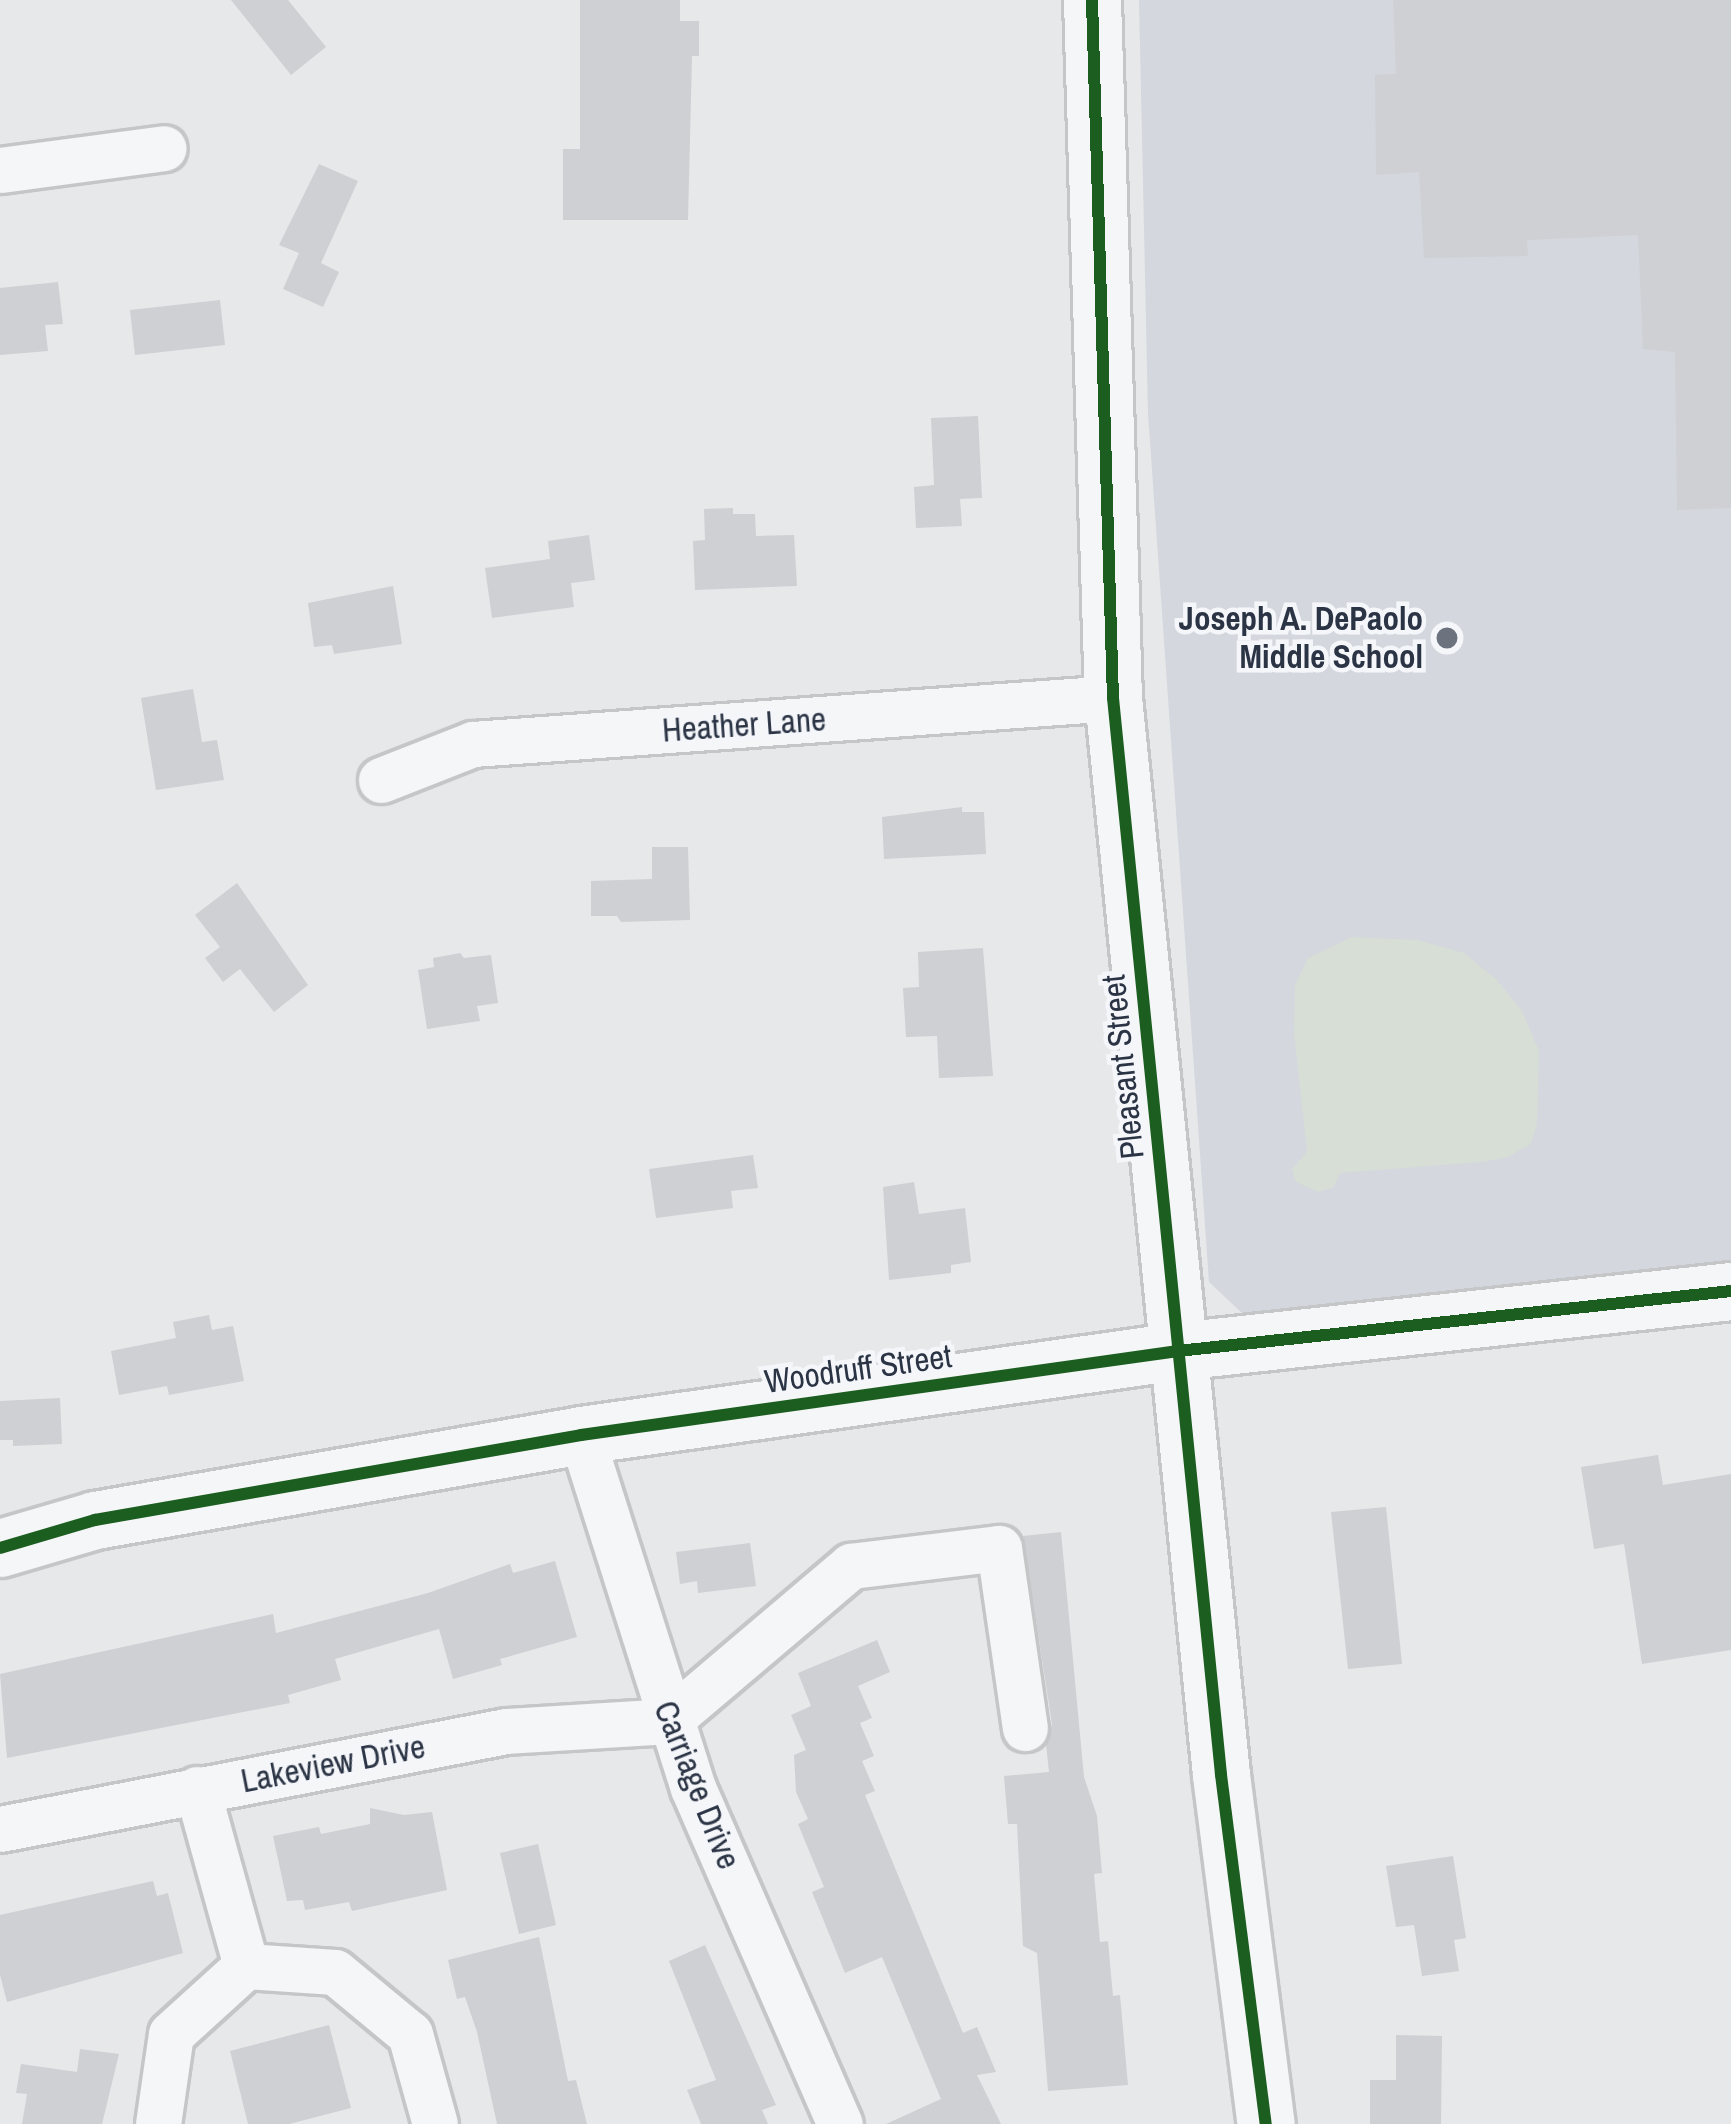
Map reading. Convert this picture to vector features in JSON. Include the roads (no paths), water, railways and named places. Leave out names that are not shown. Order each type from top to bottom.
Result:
[{"type":"street","name":"Pleasant Street","points":[[1092,0],[1114,698],[1221,1775],[1266,2124]]},
{"type":"street","points":[[0,170],[164,148]]},
{"type":"street","name":"Heather Lane","points":[[381,780],[473,744],[1114,698]]},
{"type":"street","name":"Woodruff Street","points":[[0,1548],[95,1520],[581,1435],[1178,1351],[1731,1291]]},
{"type":"street","name":"Carriage Drive","points":[[581,1435],[668,1721],[840,2124]]},
{"type":"street","points":[[668,1721],[851,1566],[999,1548],[1025,1728]]},
{"type":"street","name":"Lakeview Drive","points":[[0,1829],[506,1731],[668,1721]]},
{"type":"street","points":[[197,1789],[246,1966]]},
{"type":"street","points":[[158,2124],[171,2034],[246,1966],[335,1972],[410,2034],[435,2124]]},
{"type":"place","name":"Joseph A. DePaolo Middle School","points":[[1447,638]]}]
